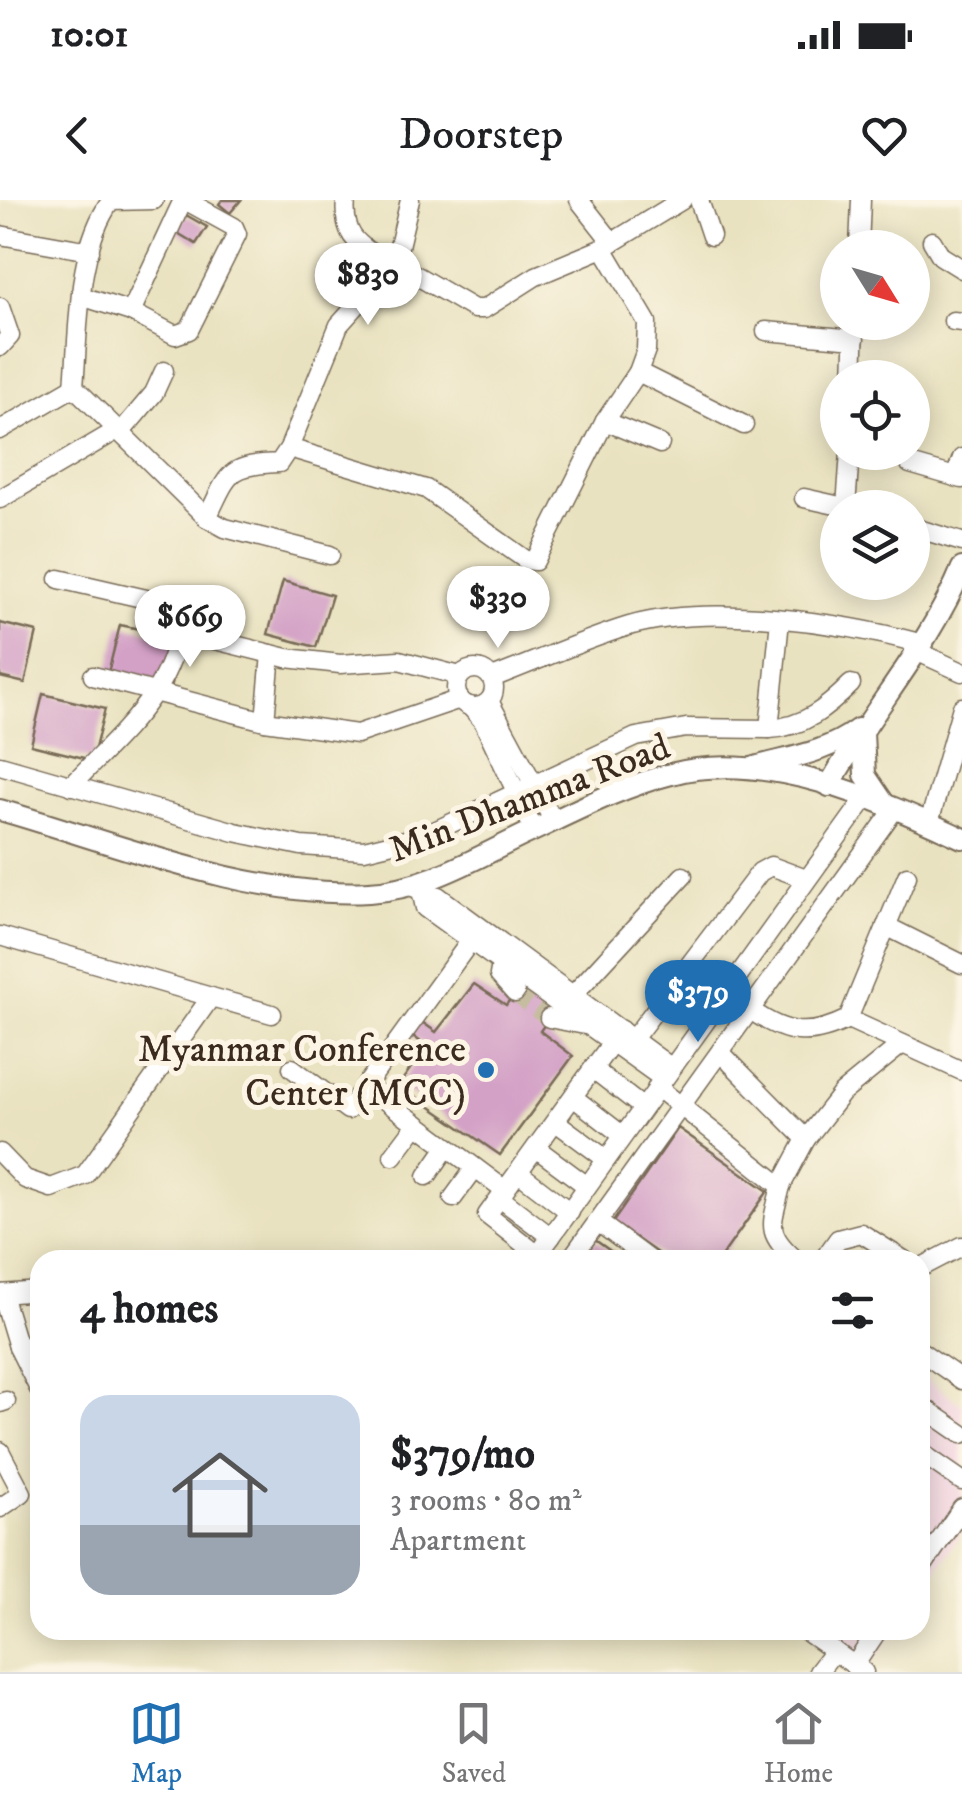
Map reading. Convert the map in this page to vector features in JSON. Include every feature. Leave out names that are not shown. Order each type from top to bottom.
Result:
[{"type":"main road","points":[[829,786],[962,568]]},
{"type":"main road","points":[[747,769],[794,760],[842,740],[863,725]]},
{"type":"main road","points":[[863,725],[865,775],[890,808]]},
{"type":"main road","name":"Min Dhamma Road","points":[[0,810],[219,873],[319,892],[416,888],[543,825],[672,773],[747,769],[829,786],[962,838]]},
{"type":"street","points":[[74,387],[90,251],[111,201],[154,200]]},
{"type":"street","points":[[84,297],[131,312],[174,335],[189,330],[236,240],[234,227],[184,200],[131,312]]},
{"type":"street","points":[[346,200],[344,224],[351,237],[393,265],[474,308],[484,309],[536,276],[607,245],[682,200]]},
{"type":"street","points":[[207,518],[230,472],[244,464],[279,463],[289,448],[339,324],[393,265],[410,200]]},
{"type":"street","points":[[289,448],[426,489],[526,560],[535,561],[605,421],[638,372],[646,350],[647,322],[612,270],[607,245],[579,200]]},
{"type":"street","points":[[699,200],[711,236]]},
{"type":"street","points":[[860,230],[862,200]]},
{"type":"street","points":[[0,235],[90,251]]},
{"type":"street","points":[[932,242],[941,256],[962,268]]},
{"type":"street","points":[[0,307],[10,336],[0,348]]},
{"type":"street","points":[[766,330],[820,330]]},
{"type":"street","points":[[0,499],[120,430],[154,393],[164,372]]},
{"type":"street","points":[[638,372],[744,424]]},
{"type":"street","points":[[0,430],[74,387]]},
{"type":"street","points":[[74,387],[207,518],[226,528],[330,555]]},
{"type":"street","points":[[605,421],[660,444]]},
{"type":"street","points":[[930,470],[959,478],[962,458]]},
{"type":"street","points":[[804,498],[820,501]]},
{"type":"street","points":[[930,532],[962,542]]},
{"type":"street","points":[[59,579],[156,601],[179,618],[179,632],[157,692],[71,786]]},
{"type":"street","points":[[492,678],[632,625],[687,618],[858,627],[916,647],[962,672]]},
{"type":"street","points":[[769,729],[780,620]]},
{"type":"street","points":[[179,632],[271,654],[340,664],[400,660],[460,676],[477,668],[492,678],[494,690],[489,701],[543,825]]},
{"type":"street","points":[[265,721],[271,654]]},
{"type":"street","points":[[93,676],[265,721],[358,734],[465,702],[489,701]]},
{"type":"street","points":[[460,676],[456,692],[483,721],[526,788]]},
{"type":"street","points":[[0,765],[236,832],[301,846],[364,850],[426,835],[636,737],[686,728],[791,728],[826,708],[851,684]]},
{"type":"street","points":[[928,823],[957,741],[962,707]]},
{"type":"street","points":[[542,1250],[864,799]]},
{"type":"street","points":[[577,1250],[752,1011],[890,808]]},
{"type":"street","points":[[532,1250],[487,1215],[593,1069],[760,872],[771,866],[806,879]]},
{"type":"street","points":[[574,995],[683,876]]},
{"type":"street","points":[[752,1011],[775,1027],[794,1033],[821,1033],[848,1019],[906,876]]},
{"type":"street","points":[[416,888],[431,892],[501,964],[574,995],[663,1077],[684,1105],[781,1186]]},
{"type":"street","points":[[886,926],[962,964]]},
{"type":"street","points":[[475,934],[546,985],[591,1026]]},
{"type":"street","points":[[292,1068],[348,1110],[475,934]]},
{"type":"street","points":[[0,936],[272,1014]]},
{"type":"street","points":[[501,964],[498,975],[515,993]]},
{"type":"street","points":[[0,1154],[25,1179],[52,1188],[85,1175],[211,997]]},
{"type":"street","points":[[549,1018],[622,1037]]},
{"type":"street","points":[[848,1019],[962,1071]]},
{"type":"street","points":[[784,1250],[774,1241],[772,1228],[781,1186],[806,1139],[842,1094],[902,1044]]},
{"type":"street","points":[[721,1054],[806,1139]]},
{"type":"street","points":[[593,1069],[642,1107]]},
{"type":"street","points":[[366,1086],[476,1168],[503,1194]]},
{"type":"street","points":[[573,1097],[622,1135]]},
{"type":"street","points":[[556,1122],[606,1160]]},
{"type":"street","points":[[393,1156],[417,1124]]},
{"type":"street","points":[[427,1176],[448,1147]]},
{"type":"street","points":[[536,1148],[588,1186]]},
{"type":"street","points":[[454,1198],[476,1168]]},
{"type":"street","points":[[518,1173],[570,1212]]},
{"type":"street","points":[[598,1222],[635,1250]]},
{"type":"street","points":[[830,1250],[838,1239],[861,1233],[888,1250]]},
{"type":"street","points":[[930,1263],[962,1246]]},
{"type":"street","points":[[30,1292],[1,1294],[30,1345]]},
{"type":"street","points":[[930,1358],[962,1380]]},
{"type":"street","points":[[930,1411],[962,1434]]},
{"type":"street","points":[[0,1452],[22,1492],[0,1508]]},
{"type":"street","points":[[930,1459],[962,1481]]},
{"type":"street","points":[[930,1555],[962,1508]]},
{"type":"street","points":[[818,1640],[859,1669],[873,1640]]},
{"type":"street","points":[[818,1672],[834,1651]]},
{"type":"shaded area","points":[[930,1381],[962,1405],[962,1532],[930,1579]]},
{"type":"shaded area","points":[[837,1640],[888,1640],[872,1664]]},
{"type":"building","points":[[222,200],[241,200],[230,213],[219,204]]},
{"type":"building","points":[[186,215],[207,227],[196,244],[176,232]]},
{"type":"building","points":[[283,581],[332,595],[316,647],[268,634]]},
{"type":"building","points":[[0,623],[37,632],[25,683],[0,677]]},
{"type":"building","points":[[120,625],[183,638],[170,692],[106,681]]},
{"type":"building","points":[[43,694],[105,709],[92,760],[31,745]]},
{"type":"building","name":"Myanmar Conference Center (MCC)","points":[[524,980],[558,1005],[540,1031],[573,1056],[500,1155],[399,1085],[426,1046],[409,1033],[419,1020],[436,1032],[474,984],[506,1005]]},
{"type":"building","points":[[678,1128],[768,1191],[726,1250],[653,1250],[613,1222]]},
{"type":"building","points":[[595,1240],[609,1250],[588,1250]]},
{"type":"tunnel","points":[[515,993],[549,1018]]},
{"type":"place","name":"Myanmar Conference Center (MCC)","points":[[486,1070]]}]
